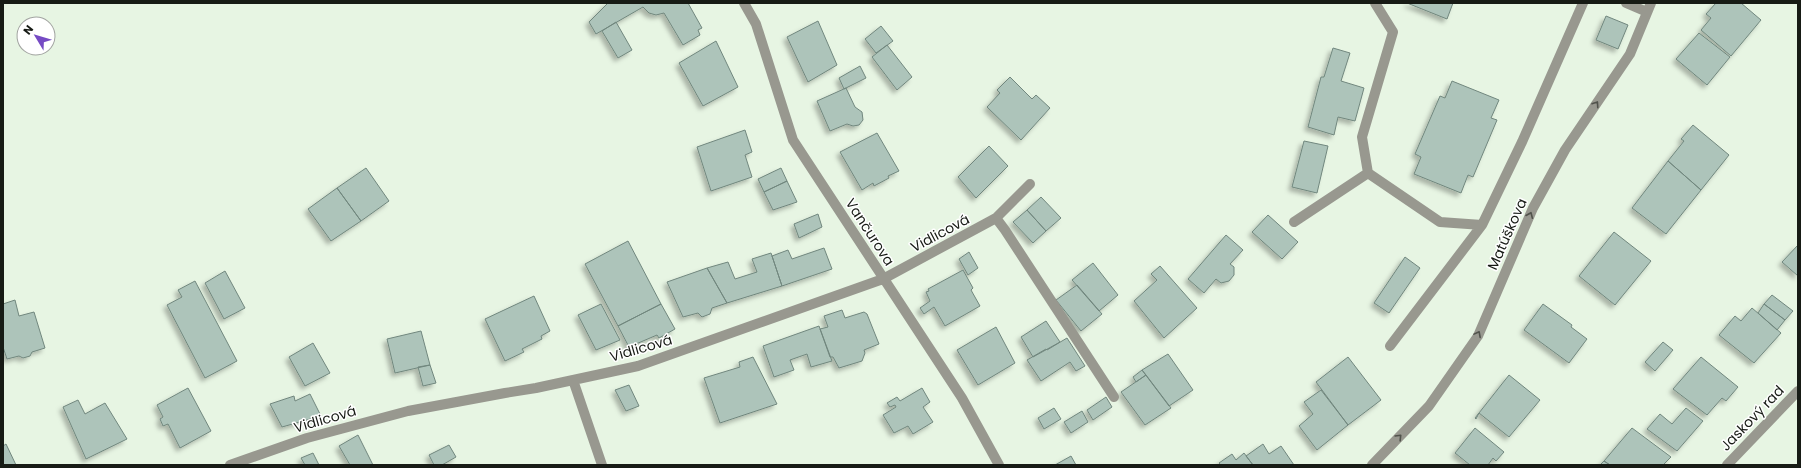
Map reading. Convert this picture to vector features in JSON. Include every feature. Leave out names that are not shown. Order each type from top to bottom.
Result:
[{"type":"street","name":"Vančurova","points":[[744,3],[756,24],[793,140],[962,398],[999,465]]},
{"type":"street","points":[[1375,3],[1393,32],[1362,137],[1368,172],[1440,222],[1482,225]]},
{"type":"street","points":[[1390,346],[1482,225],[1522,142],[1583,3]]},
{"type":"street","points":[[1626,3],[1649,7]]},
{"type":"street","name":"Matúškova","points":[[1372,465],[1429,406],[1478,336],[1533,208],[1565,150],[1630,54],[1649,7]]},
{"type":"street","points":[[1294,222],[1368,172]]},
{"type":"street","name":"Vidlicová","points":[[230,465],[307,438],[408,411],[573,380],[638,366],[884,279],[996,218],[1030,184]]},
{"type":"street","points":[[996,218],[1114,397]]},
{"type":"street","points":[[573,380],[602,465]]},
{"type":"street","name":"Jaskový rad","points":[[1726,465],[1798,391]]},
{"type":"building","points":[[608,3],[688,3],[702,28],[698,30],[700,35],[683,45],[664,13],[656,15],[649,13],[643,7],[596,34],[589,22]]},
{"type":"building","points":[[1407,3],[1453,3],[1447,19]]},
{"type":"building","points":[[1716,3],[1741,3],[1761,20],[1731,56],[1701,30],[1711,18],[1706,14]]},
{"type":"building","points":[[1606,16],[1628,25],[1618,49],[1596,40]]},
{"type":"building","points":[[818,21],[837,65],[808,82],[787,37]]},
{"type":"building","points":[[616,22],[632,50],[618,58],[602,31]]},
{"type":"building","points":[[881,26],[893,41],[876,53],[865,39]]},
{"type":"building","points":[[1699,33],[1730,57],[1707,85],[1676,59]]},
{"type":"building","points":[[716,41],[738,87],[703,106],[679,63]]},
{"type":"building","points":[[887,45],[912,77],[897,90],[872,57]]},
{"type":"building","points":[[1333,48],[1350,53],[1341,81],[1364,88],[1355,121],[1338,117],[1334,135],[1308,127],[1321,77],[1324,77]]},
{"type":"building","points":[[860,66],[866,78],[844,89],[839,78]]},
{"type":"building","points":[[1010,77],[1032,99],[1036,95],[1050,108],[1021,140],[987,107],[1000,93],[997,90]]},
{"type":"building","points":[[1452,81],[1499,100],[1491,118],[1497,120],[1473,177],[1468,175],[1461,193],[1414,174],[1421,157],[1415,154],[1440,96],[1445,98]]},
{"type":"building","points":[[846,88],[855,107],[862,112],[863,120],[859,125],[853,126],[847,124],[830,131],[817,101]]},
{"type":"building","points":[[1693,125],[1729,155],[1701,190],[1668,161],[1684,141],[1681,139]]},
{"type":"building","points":[[745,130],[752,152],[745,155],[752,177],[711,191],[697,147]]},
{"type":"building","points":[[877,133],[899,171],[888,176],[889,178],[874,186],[873,183],[862,190],[840,152]]},
{"type":"building","points":[[1304,141],[1328,146],[1317,193],[1292,187]]},
{"type":"building","points":[[989,146],[1008,166],[976,198],[958,177]]},
{"type":"building","points":[[1668,161],[1701,190],[1666,234],[1632,208]]},
{"type":"building","points":[[366,168],[389,201],[361,221],[337,188]]},
{"type":"building","points":[[781,168],[787,181],[764,192],[758,179]]},
{"type":"building","points":[[787,181],[797,202],[773,210],[764,192]]},
{"type":"building","points":[[337,188],[361,221],[331,241],[308,209]]},
{"type":"building","points":[[1041,197],[1061,218],[1046,231],[1027,210]]},
{"type":"building","points":[[1027,210],[1046,231],[1033,243],[1013,222]]},
{"type":"building","points":[[818,214],[822,227],[799,238],[794,224]]},
{"type":"building","points":[[1268,215],[1298,242],[1282,259],[1252,232]]},
{"type":"building","points":[[1614,232],[1651,261],[1615,305],[1579,276]]},
{"type":"building","points":[[1226,235],[1243,250],[1230,264],[1234,267],[1234,275],[1229,281],[1221,283],[1216,279],[1204,293],[1188,279]]},
{"type":"building","points":[[628,241],[661,304],[618,326],[585,264]]},
{"type":"building","points":[[1798,245],[1798,276],[1782,262]]},
{"type":"building","points":[[824,248],[832,269],[782,286],[772,256],[788,250],[792,259]]},
{"type":"building","points":[[969,252],[978,268],[968,275],[959,259]]},
{"type":"building","points":[[771,253],[782,286],[727,303],[707,268],[728,262],[735,279],[757,272],[752,259]]},
{"type":"building","points":[[1405,257],[1420,268],[1389,313],[1374,303]]},
{"type":"building","points":[[1093,263],[1118,295],[1099,311],[1072,280]]},
{"type":"building","points":[[1160,266],[1197,308],[1164,338],[1134,301],[1157,280],[1151,274]]},
{"type":"building","points":[[707,268],[727,303],[712,308],[710,314],[702,317],[698,313],[683,317],[667,282]]},
{"type":"building","points":[[963,270],[973,288],[971,290],[980,306],[945,326],[934,307],[924,314],[920,308],[930,301],[926,292],[929,291],[928,289]]},
{"type":"building","points":[[225,271],[245,308],[224,319],[205,283]]},
{"type":"building","points":[[195,281],[237,361],[205,378],[167,305],[182,297],[178,290]]},
{"type":"building","points":[[1077,285],[1102,314],[1081,331],[1056,300]]},
{"type":"building","points":[[1772,295],[1793,311],[1785,320],[1764,304]]},
{"type":"building","points":[[534,296],[550,331],[541,336],[542,339],[522,349],[524,352],[505,361],[485,319]]},
{"type":"building","points":[[15,300],[19,316],[34,312],[45,348],[32,352],[30,356],[23,358],[19,356],[7,359],[3,347],[3,304]]},
{"type":"building","points":[[601,304],[620,340],[596,350],[578,315]]},
{"type":"building","points":[[661,304],[675,329],[659,338],[657,335],[629,347],[618,326]]},
{"type":"building","points":[[1543,304],[1572,325],[1571,327],[1587,339],[1569,363],[1524,330]]},
{"type":"building","points":[[1764,304],[1785,320],[1777,330],[1758,313]]},
{"type":"building","points":[[1752,308],[1781,333],[1754,363],[1719,335],[1735,316],[1741,321]]},
{"type":"building","points":[[842,310],[845,318],[864,312],[867,314],[879,344],[864,350],[865,353],[862,361],[839,368],[833,357],[830,357],[820,329],[828,327],[824,316]]},
{"type":"building","points":[[1046,321],[1060,342],[1033,357],[1021,337]]},
{"type":"building","points":[[819,326],[832,361],[811,367],[807,354],[790,360],[794,370],[774,377],[763,346]]},
{"type":"building","points":[[996,327],[1015,363],[978,385],[957,350]]},
{"type":"building","points":[[421,331],[430,365],[395,373],[387,339]]},
{"type":"building","points":[[1067,338],[1085,366],[1076,371],[1070,362],[1041,381],[1027,360]]},
{"type":"building","points":[[1663,342],[1673,350],[1655,371],[1645,362]]},
{"type":"building","points":[[313,343],[330,373],[305,386],[289,357]]},
{"type":"building","points":[[1168,354],[1193,390],[1169,406],[1142,370]]},
{"type":"building","points":[[753,357],[777,404],[720,423],[704,378],[740,367],[739,362]]},
{"type":"building","points":[[1348,357],[1381,400],[1348,425],[1316,382]]},
{"type":"building","points":[[1701,357],[1738,387],[1726,401],[1722,398],[1707,415],[1673,389]]},
{"type":"building","points":[[430,365],[436,383],[423,386],[418,367]]},
{"type":"building","points":[[1142,370],[1146,375],[1136,382],[1133,377]]},
{"type":"building","points":[[1146,375],[1171,408],[1145,425],[1121,392]]},
{"type":"building","points":[[1509,375],[1540,400],[1509,437],[1479,413],[1476,419],[1475,418]]},
{"type":"building","points":[[629,385],[639,406],[626,411],[615,390]]},
{"type":"building","points":[[188,388],[211,431],[180,448],[168,424],[163,426],[160,419],[163,417],[157,405]]},
{"type":"building","points":[[922,388],[930,402],[923,407],[933,422],[913,434],[908,426],[894,433],[883,415],[896,407],[895,405],[890,407],[887,403],[897,397],[900,401]]},
{"type":"building","points":[[1321,390],[1348,425],[1317,450],[1299,426],[1313,414],[1304,402]]},
{"type":"building","points":[[310,394],[321,416],[282,427],[270,404],[294,396],[295,401]]},
{"type":"building","points":[[1106,397],[1112,407],[1093,420],[1087,410]]},
{"type":"building","points":[[78,400],[85,414],[105,403],[127,439],[86,459],[63,407]]},
{"type":"building","points":[[1054,408],[1061,419],[1044,429],[1038,418]]},
{"type":"building","points":[[1686,408],[1703,421],[1677,451],[1647,429],[1660,414],[1672,424]]},
{"type":"building","points":[[1082,411],[1088,422],[1071,433],[1064,422]]},
{"type":"building","points":[[1475,428],[1504,452],[1496,461],[1493,458],[1488,465],[1470,465],[1455,453]]},
{"type":"building","points":[[1632,428],[1671,457],[1663,465],[1610,465],[1604,461]]},
{"type":"building","points":[[358,435],[373,465],[350,465],[339,446]]},
{"type":"building","points":[[6,444],[16,465],[3,465],[3,446]]},
{"type":"building","points":[[1263,444],[1269,454],[1281,446],[1294,465],[1253,465],[1246,456]]},
{"type":"building","points":[[449,445],[456,457],[442,465],[434,465],[429,455]]},
{"type":"building","points":[[313,453],[319,465],[305,465],[301,458]]},
{"type":"building","points":[[1244,453],[1253,465],[1221,465],[1219,463],[1232,454],[1236,460]]},
{"type":"building","points":[[1071,456],[1076,465],[1055,465]]},
{"type":"building","points":[[1604,461],[1610,465],[1600,465]]}]
